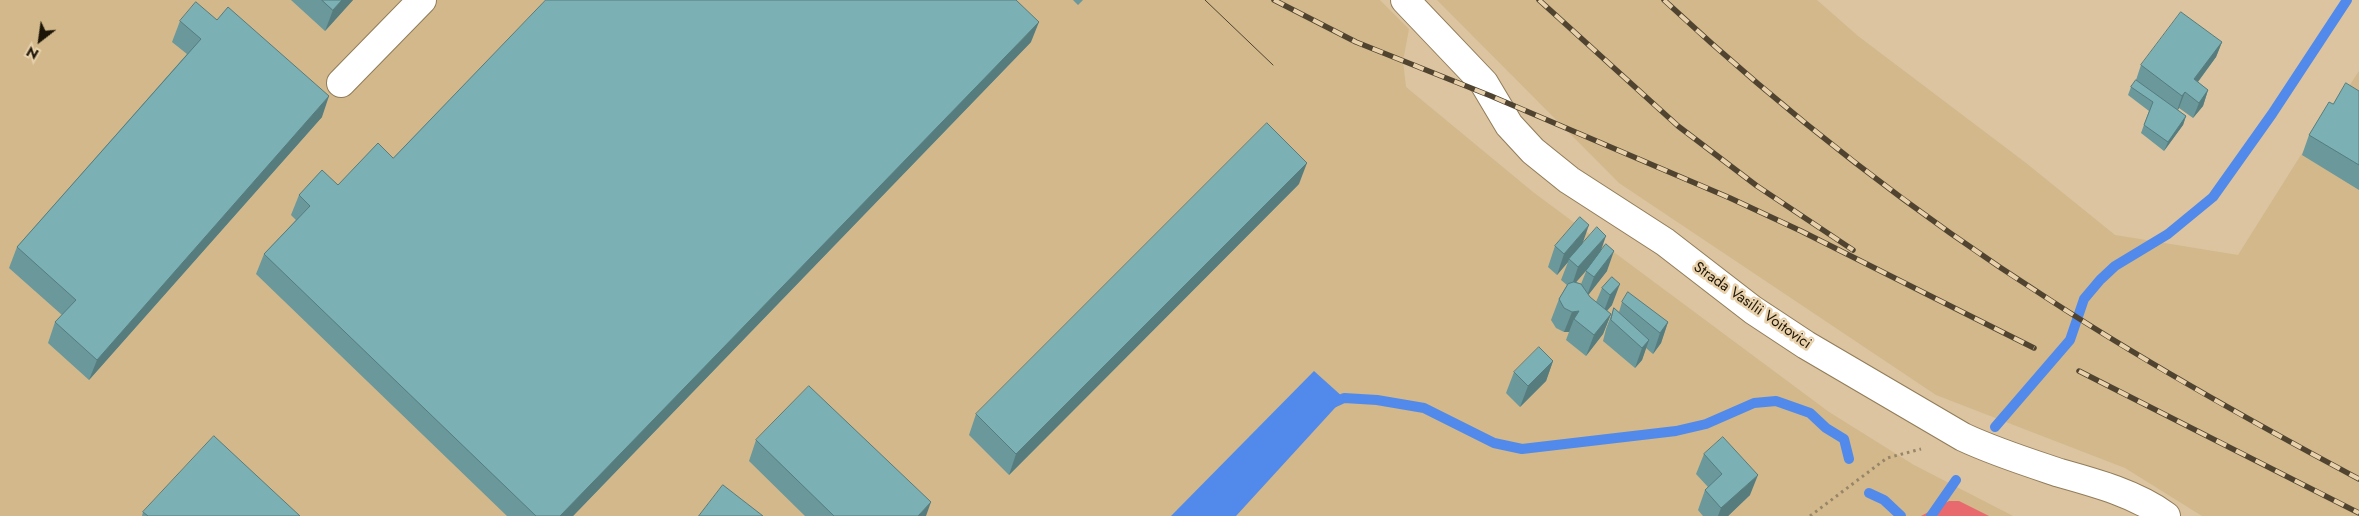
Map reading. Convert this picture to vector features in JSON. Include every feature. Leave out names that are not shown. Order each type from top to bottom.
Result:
[{"type":"street","points":[[341,83],[422,0]]},
{"type":"street","name":"Strada Vasilii Voitovici","points":[[1404,0],[1484,83],[1509,125],[1533,151],[1569,180],[1665,242],[1753,310],[1806,346],[1963,437],[1990,450],[2117,491],[2156,509],[2166,516]]},
{"type":"path","points":[[1810,516],[1886,458],[1963,437]]},
{"type":"shaded area","points":[[0,0],[1380,0],[1409,29],[1403,61],[1406,87],[1533,192],[1829,412],[1914,465],[2013,516],[0,516]]},
{"type":"shaded area","points":[[1437,0],[1817,0],[1858,36],[2026,163],[2115,235],[2238,255],[2321,123],[2338,103],[2359,71],[2359,516],[2202,516],[2125,468],[1936,395],[1619,183]]},
{"type":"shaded area","points":[[1949,501],[1959,501],[1989,516],[1921,516]]},
{"type":"water","points":[[1314,371],[1344,398],[1236,516],[1171,516]]},
{"type":"building","points":[[322,0],[342,0],[333,10]]},
{"type":"building","points":[[546,0],[1016,0],[1039,22],[560,516],[536,516],[264,254],[310,206],[299,195],[322,170],[338,185],[378,143],[393,158]]},
{"type":"building","points":[[196,2],[217,20],[228,7],[329,96],[97,360],[55,322],[76,300],[17,247],[201,39],[180,21]]},
{"type":"building","points":[[2181,12],[2222,42],[2194,79],[2208,90],[2199,103],[2185,92],[2182,96],[2141,65]]},
{"type":"building","points":[[2136,80],[2186,116],[2168,142],[2144,125],[2153,102],[2131,87]]},
{"type":"building","points":[[2346,83],[2359,91],[2359,165],[2309,135],[2329,102],[2333,104]]},
{"type":"building","points":[[1267,123],[1307,163],[1016,454],[976,414]]},
{"type":"building","points":[[1580,217],[1589,225],[1564,254],[1555,246]]},
{"type":"building","points":[[1597,227],[1606,236],[1578,267],[1569,259]]},
{"type":"building","points":[[1606,244],[1614,251],[1594,277],[1586,271]]},
{"type":"building","points":[[1612,277],[1620,284],[1610,295],[1602,288]]},
{"type":"building","points":[[1574,282],[1581,284],[1590,297],[1611,314],[1594,335],[1574,319],[1579,311],[1572,312],[1564,308],[1559,299],[1568,284]]},
{"type":"building","points":[[1628,292],[1668,322],[1660,333],[1622,302]]},
{"type":"building","points":[[1614,308],[1649,340],[1642,348],[1611,320]]},
{"type":"building","points":[[1539,347],[1553,361],[1528,386],[1514,372]]},
{"type":"building","points":[[809,386],[931,502],[918,516],[834,516],[756,440]]},
{"type":"building","points":[[214,436],[300,516],[148,516],[143,512]]},
{"type":"building","points":[[1723,437],[1758,475],[1721,508],[1705,490],[1722,474],[1704,454]]},
{"type":"building","points":[[723,485],[763,516],[699,516]]},
{"type":"waterway","points":[[1995,427],[2070,340],[2084,299],[2100,280],[2115,266],[2168,234],[2213,197],[2272,114],[2347,0]]},
{"type":"waterway","points":[[1333,403],[1344,398],[1377,400],[1424,408],[1494,443],[1522,449],[1676,431],[1706,424],[1754,403],[1776,401],[1810,413],[1826,428],[1844,439],[1849,459]]},
{"type":"waterway","points":[[1931,516],[1956,480]]},
{"type":"waterway","points":[[1869,493],[1884,500],[1901,516]]},
{"type":"tram line","points":[[1205,0],[1273,65]]},
{"type":"railway","points":[[1274,0],[1356,42],[1491,96],[1730,198],[1801,231],[2034,348]]},
{"type":"railway","points":[[1539,0],[1678,126],[1757,186],[1853,250]]},
{"type":"railway","points":[[1664,0],[1755,81],[1850,159],[1999,267],[2164,370],[2241,415],[2359,479]]},
{"type":"railway","points":[[2079,371],[2359,513]]}]
